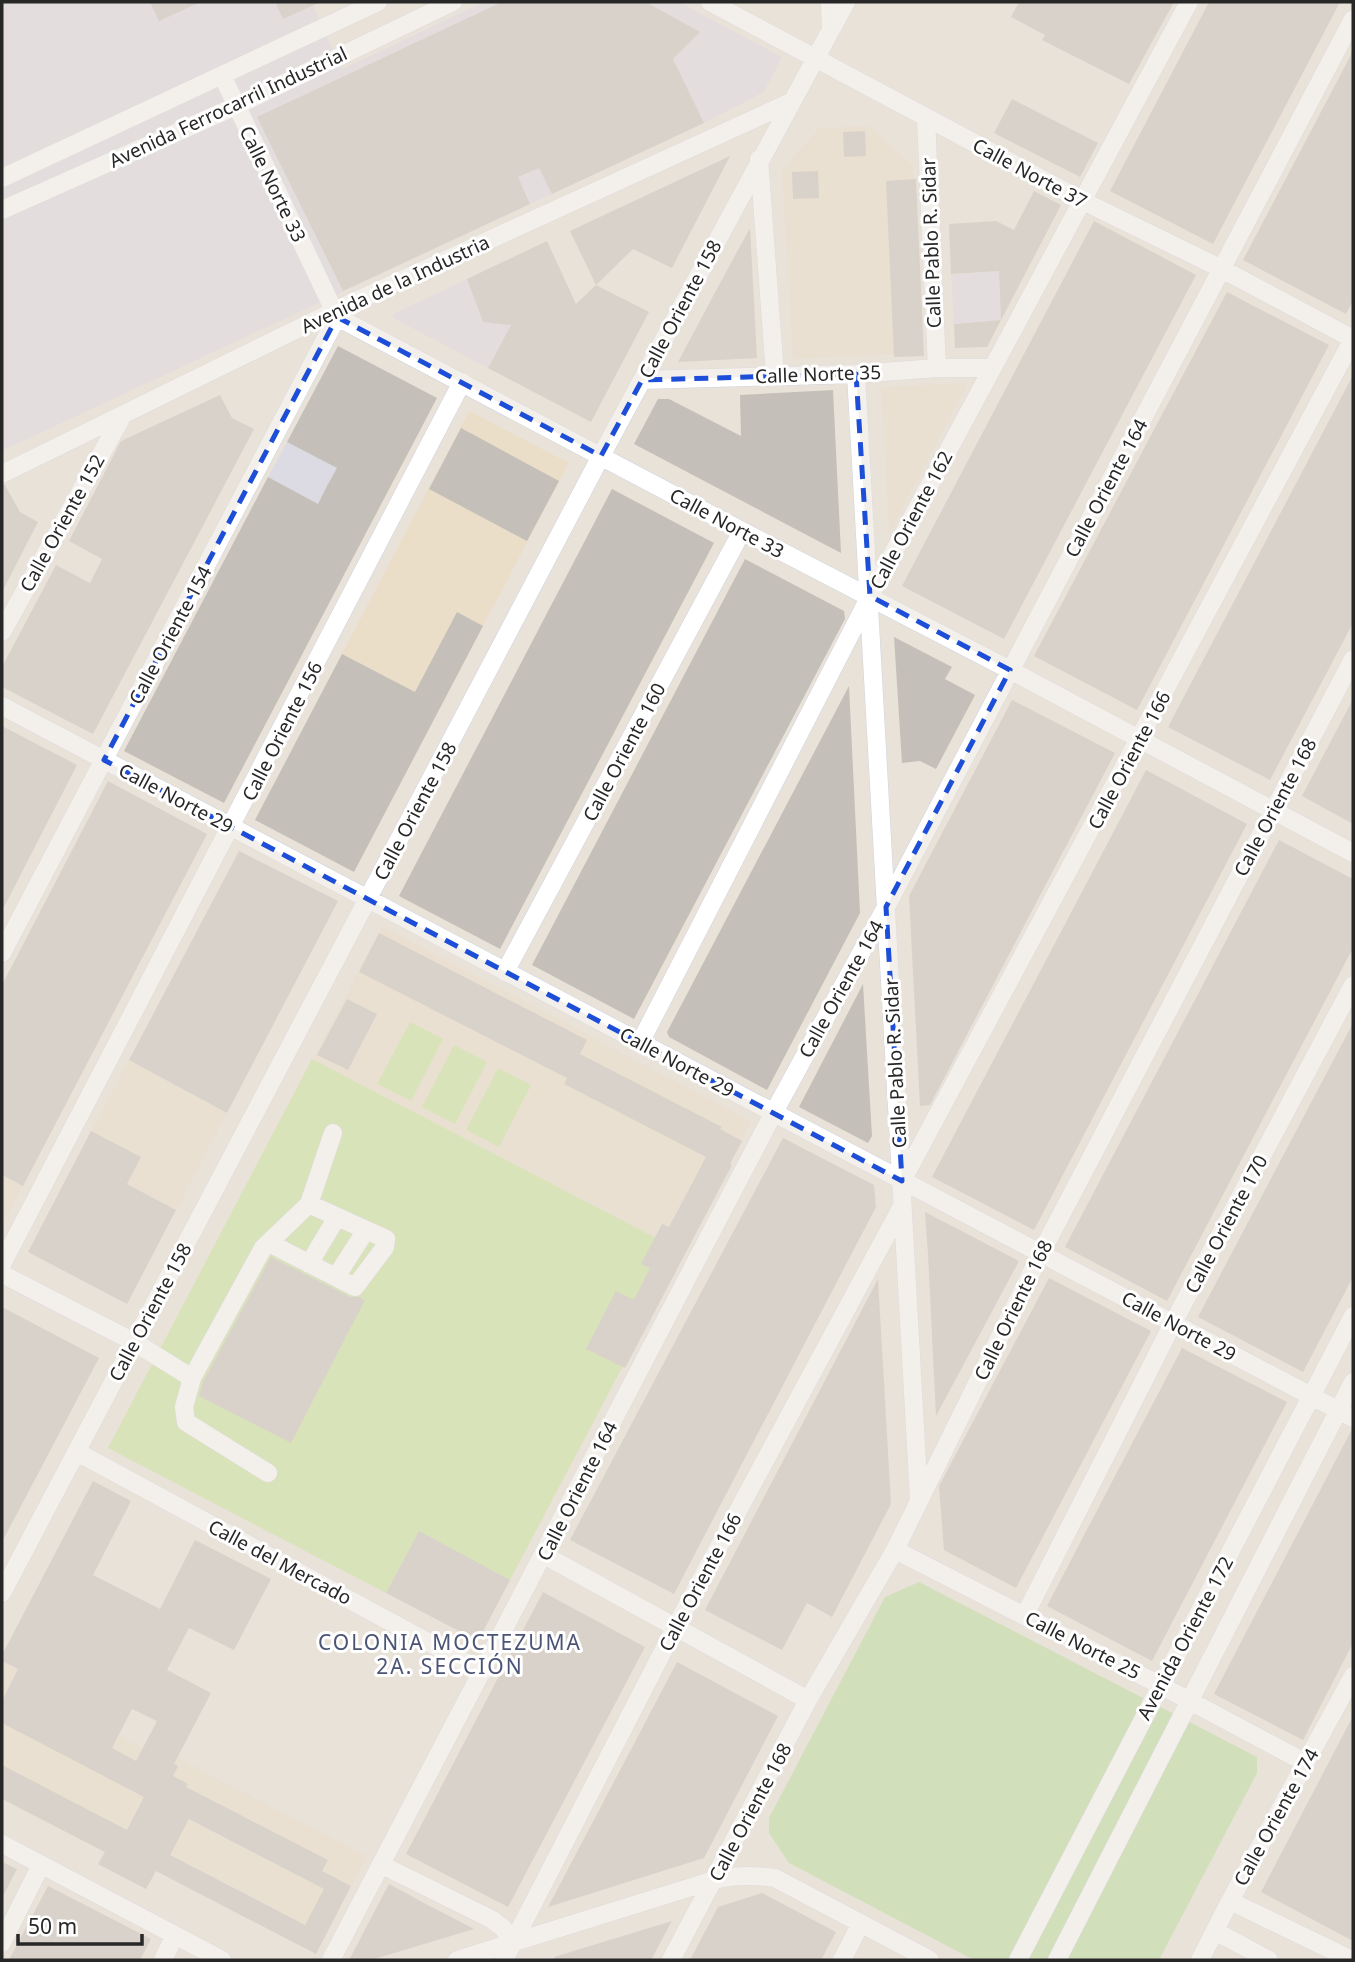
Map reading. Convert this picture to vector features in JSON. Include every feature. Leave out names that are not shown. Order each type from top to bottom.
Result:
[{"type":"street","name":"Avenida Ferrocarril Industrial","points":[[6,176],[377,2]]},
{"type":"street","name":"Avenida Ferrocarril Industrial","points":[[2,210],[236,106],[453,2]]},
{"type":"street","name":"Calle Norte 37","points":[[710,2],[1083,201],[1222,269],[1353,339]]},
{"type":"street","points":[[830,2],[831,30]]},
{"type":"street","name":"Calle Oriente 158","points":[[2,1593],[601,456],[846,2]]},
{"type":"street","name":"Calle Oriente 162","points":[[640,1042],[870,596],[1189,2]]},
{"type":"street","name":"Calle Oriente 164","points":[[331,1960],[774,1114],[886,907],[1353,19]]},
{"type":"street","name":"Calle Norte 33","points":[[222,75],[336,314],[1353,853]]},
{"type":"street","name":"Avenida de la Industria","points":[[2,474],[336,314],[791,102]]},
{"type":"street","name":"Calle Pablo R. Sidar","points":[[926,118],[937,368]]},
{"type":"street","points":[[759,159],[775,375]]},
{"type":"street","points":[[6,176],[24,200]]},
{"type":"street","name":"Calle Oriente 154","points":[[2,953],[336,314]]},
{"type":"street","name":"Calle Oriente 166","points":[[902,1181],[1353,339]]},
{"type":"street","name":"Calle Norte 35","points":[[642,380],[993,368]]},
{"type":"street","name":"Calle Pablo R. Sidar","points":[[856,374],[919,1501]]},
{"type":"street","name":"Calle Oriente 156","points":[[2,1264],[232,828],[462,382]]},
{"type":"street","name":"Calle Oriente 152","points":[[2,632],[123,415]]},
{"type":"street","name":"Calle Oriente 160","points":[[505,972],[742,531]]},
{"type":"street","name":"Calle Oriente 168","points":[[671,1960],[808,1700],[895,1550],[1041,1253],[1353,659]]},
{"type":"street","name":"Calle Norte 29","points":[[2,706],[1346,1414]]},
{"type":"street","name":"Calle Oriente 170","points":[[1025,1615],[1173,1323],[1353,985]]},
{"type":"street","points":[[268,1473],[186,1422],[184,1407],[192,1378],[264,1248],[309,1204],[333,1133]]},
{"type":"street","points":[[269,1243],[355,1287],[385,1247],[386,1239],[309,1204]]},
{"type":"street","name":"Calle Oriente 166","points":[[504,1960],[675,1628],[902,1206]]},
{"type":"street","points":[[309,1264],[337,1217]]},
{"type":"street","points":[[335,1277],[366,1230]]},
{"type":"street","points":[[2,1274],[134,1342],[192,1378]]},
{"type":"street","name":"Avenida Oriente 172","points":[[1018,1960],[1353,1316]]},
{"type":"street","name":"Avenida Oriente 172","points":[[1057,1960],[1189,1701],[1346,1414],[1353,1382]]},
{"type":"street","name":"Calle del Mercado","points":[[77,1452],[483,1672]]},
{"type":"street","name":"Calle Norte 25","points":[[895,1550],[1025,1615],[1306,1763]]},
{"type":"street","points":[[544,1555],[808,1700]]},
{"type":"street","name":"Calle Oriente 174","points":[[1200,1960],[1353,1676]]},
{"type":"street","points":[[2,1844],[222,1960]]},
{"type":"street","points":[[2,1943],[41,1865]]},
{"type":"street","points":[[382,1865],[491,1919],[503,1928],[513,1943]]},
{"type":"street","points":[[457,1960],[733,1876],[775,1878],[930,1960]]},
{"type":"street","points":[[1230,1901],[1352,1960]]},
{"type":"street","points":[[842,1960],[861,1923]]},
{"type":"street","points":[[1215,1931],[1269,1960]]},
{"type":"street","points":[[163,1960],[176,1935]]},
{"type":"highlighted area","points":[[337,317],[601,456],[642,380],[856,374],[870,596],[1010,670],[886,907],[902,1181],[104,760]]},
{"type":"shaded area","points":[[2,2],[311,2],[342,69],[484,2],[679,2],[782,57],[764,92],[704,123],[2,451]]},
{"type":"shaded area","points":[[869,126],[913,166],[922,353],[793,359],[782,170],[819,128]]},
{"type":"shaded area","points":[[999,271],[1001,320],[954,324],[951,274]]},
{"type":"shaded area","points":[[467,279],[483,321],[511,325],[488,368],[393,318],[393,314]]},
{"type":"shaded area","points":[[968,383],[889,534],[881,387]]},
{"type":"shaded area","points":[[469,411],[569,463],[441,706],[342,654]]},
{"type":"shaded area","points":[[287,442],[337,468],[318,504],[268,477]]},
{"type":"shaded area","points":[[382,926],[751,1121],[683,1252],[313,1059]]},
{"type":"shaded area","points":[[129,1060],[227,1113],[176,1210],[127,1184],[141,1157],[91,1131]]},
{"type":"shaded area","points":[[2,1175],[23,1186],[2,1226]]},
{"type":"shaded area","points":[[2,1661],[18,1669],[13,1680],[174,1764],[178,1758],[367,1856],[316,1954],[156,1871],[146,1889],[98,1864],[104,1852],[2,1799]]},
{"type":"green space","points":[[410,1022],[443,1039],[411,1101],[377,1084]]},
{"type":"green space","points":[[454,1045],[487,1062],[455,1124],[422,1107]]},
{"type":"green space","points":[[312,1059],[683,1252],[510,1580],[419,1532],[386,1593],[108,1448]]},
{"type":"green space","points":[[498,1068],[531,1085],[499,1147],[466,1130]]},
{"type":"green space","points":[[919,1582],[1257,1757],[1257,1773],[1159,1960],[974,1960],[789,1863],[769,1833],[769,1818],[885,1597]]},
{"type":"building","points":[[150,2],[201,2],[159,21]]},
{"type":"building","points":[[275,2],[321,2],[283,19]]},
{"type":"building","points":[[502,2],[646,2],[700,32],[673,59],[704,123],[552,194],[539,168],[518,177],[530,204],[343,291],[257,117]]},
{"type":"building","points":[[1019,2],[1174,2],[1129,84],[1042,40],[1045,35],[1011,17]]},
{"type":"building","points":[[1209,2],[1340,2],[1213,244],[1110,191]]},
{"type":"building","points":[[1353,51],[1353,300],[1346,314],[1243,260]]},
{"type":"building","points":[[1012,99],[1098,143],[1080,177],[994,133]]},
{"type":"building","points":[[865,131],[866,156],[844,157],[843,132]]},
{"type":"building","points":[[730,156],[672,268],[633,249],[596,285],[570,231]]},
{"type":"building","points":[[818,171],[819,198],[793,199],[792,172]]},
{"type":"building","points":[[916,179],[924,356],[894,357],[886,181]]},
{"type":"building","points":[[1034,191],[1061,205],[1001,320],[999,271],[951,274],[949,224],[996,221],[1014,230]]},
{"type":"building","points":[[1094,221],[1196,275],[1004,639],[902,586]]},
{"type":"building","points":[[750,228],[757,358],[678,362],[719,285]]},
{"type":"building","points":[[547,241],[576,304],[596,285],[649,312],[591,422],[488,368],[511,325],[483,322],[467,279]]},
{"type":"building","points":[[1227,292],[1329,345],[1137,710],[1034,656]]},
{"type":"building","points":[[1001,320],[987,347],[955,348],[954,324]]},
{"type":"building","points":[[338,346],[437,398],[224,803],[124,751],[268,477],[318,504],[337,468],[287,442]]},
{"type":"building","points":[[1353,375],[1353,623],[1270,780],[1168,727]]},
{"type":"building","points":[[833,390],[841,553],[634,444],[658,399],[669,399],[741,436],[740,395]]},
{"type":"building","points":[[220,395],[232,418],[254,429],[93,734],[2,687],[2,667],[56,565],[90,583],[102,559],[69,541],[121,441]]},
{"type":"building","points":[[461,428],[559,481],[527,541],[429,489]]},
{"type":"building","points":[[2,485],[5,485],[20,512],[38,522],[2,592]]},
{"type":"building","points":[[612,489],[714,543],[500,949],[399,896]]},
{"type":"building","points":[[745,559],[844,611],[845,619],[634,1019],[532,965]]},
{"type":"building","points":[[457,612],[483,626],[354,872],[255,820],[342,654],[415,692]]},
{"type":"building","points":[[894,637],[952,667],[945,679],[975,695],[936,769],[920,761],[902,763]]},
{"type":"building","points":[[849,686],[860,913],[767,1090],[669,1037],[667,1032]]},
{"type":"building","points":[[1353,699],[1353,824],[1302,796]]},
{"type":"building","points":[[1012,700],[1115,753],[930,1105],[920,1106],[909,896]]},
{"type":"building","points":[[2,726],[77,765],[2,911]]},
{"type":"building","points":[[1146,770],[1247,824],[1034,1230],[932,1177]]},
{"type":"building","points":[[108,781],[207,834],[23,1186],[2,1175],[2,985]]},
{"type":"building","points":[[1279,840],[1353,879],[1353,948],[1167,1301],[1065,1247]]},
{"type":"building","points":[[239,851],[338,901],[227,1113],[129,1060]]},
{"type":"building","points":[[379,933],[587,1040],[580,1054],[722,1127],[720,1129],[742,1141],[730,1164],[732,1165],[625,1368],[586,1349],[616,1291],[634,1300],[650,1268],[641,1264],[662,1224],[669,1227],[706,1157],[564,1084],[567,1078],[359,972]]},
{"type":"building","points":[[863,984],[872,1136],[868,1143],[799,1107]]},
{"type":"building","points":[[347,999],[377,1014],[348,1070],[317,1055]]},
{"type":"building","points":[[1353,1023],[1353,1277],[1303,1372],[1198,1317]]},
{"type":"building","points":[[91,1131],[141,1157],[127,1184],[176,1210],[127,1304],[28,1252]]},
{"type":"building","points":[[783,1138],[874,1185],[876,1207],[674,1594],[570,1540]]},
{"type":"building","points":[[925,1212],[1019,1261],[936,1416],[928,1254]]},
{"type":"building","points":[[271,1257],[350,1297],[365,1300],[291,1443],[199,1396],[203,1382]]},
{"type":"building","points":[[1049,1278],[1151,1331],[1016,1588],[944,1550],[939,1486]]},
{"type":"building","points":[[878,1279],[891,1504],[832,1617],[807,1603],[782,1650],[705,1610]]},
{"type":"building","points":[[2,1307],[99,1358],[2,1542]]},
{"type":"building","points":[[1182,1348],[1287,1402],[1152,1661],[1047,1606]]},
{"type":"building","points":[[1352,1429],[1353,1643],[1303,1740],[1214,1694]]},
{"type":"building","points":[[93,1481],[131,1501],[93,1575],[160,1609],[195,1540],[271,1579],[234,1650],[189,1628],[167,1670],[211,1693],[174,1764],[178,1766],[173,1776],[188,1784],[186,1787],[328,1860],[322,1871],[351,1886],[316,1954],[156,1871],[146,1889],[98,1864],[105,1852],[2,1799],[2,1765],[127,1830],[144,1797],[2,1723],[2,1701],[18,1669],[2,1661],[2,1655]],"holes":[[[132,1709],[157,1721],[136,1761],[112,1748]],[[189,1819],[324,1889],[305,1925],[170,1855]]]},
{"type":"building","points":[[419,1531],[510,1580],[478,1641],[386,1593]]},
{"type":"building","points":[[543,1592],[645,1647],[508,1907],[406,1854]]},
{"type":"building","points":[[677,1662],[778,1716],[704,1858],[548,1907]]},
{"type":"building","points":[[1353,1716],[1353,1941],[1261,1892]]},
{"type":"building","points":[[2,1862],[17,1869],[2,1898]]},
{"type":"building","points":[[389,1884],[474,1929],[371,1960],[349,1960]]},
{"type":"building","points":[[48,1886],[151,1939],[140,1960],[9,1960]]},
{"type":"building","points":[[762,1893],[836,1932],[821,1960],[690,1960],[718,1907]]},
{"type":"building","points":[[672,1921],[651,1960],[554,1960],[554,1957]]},
{"type":"district","name":"COLONIA MOCTEZUMA 2A. SECCIÓN","points":[[450,1654]]}]
